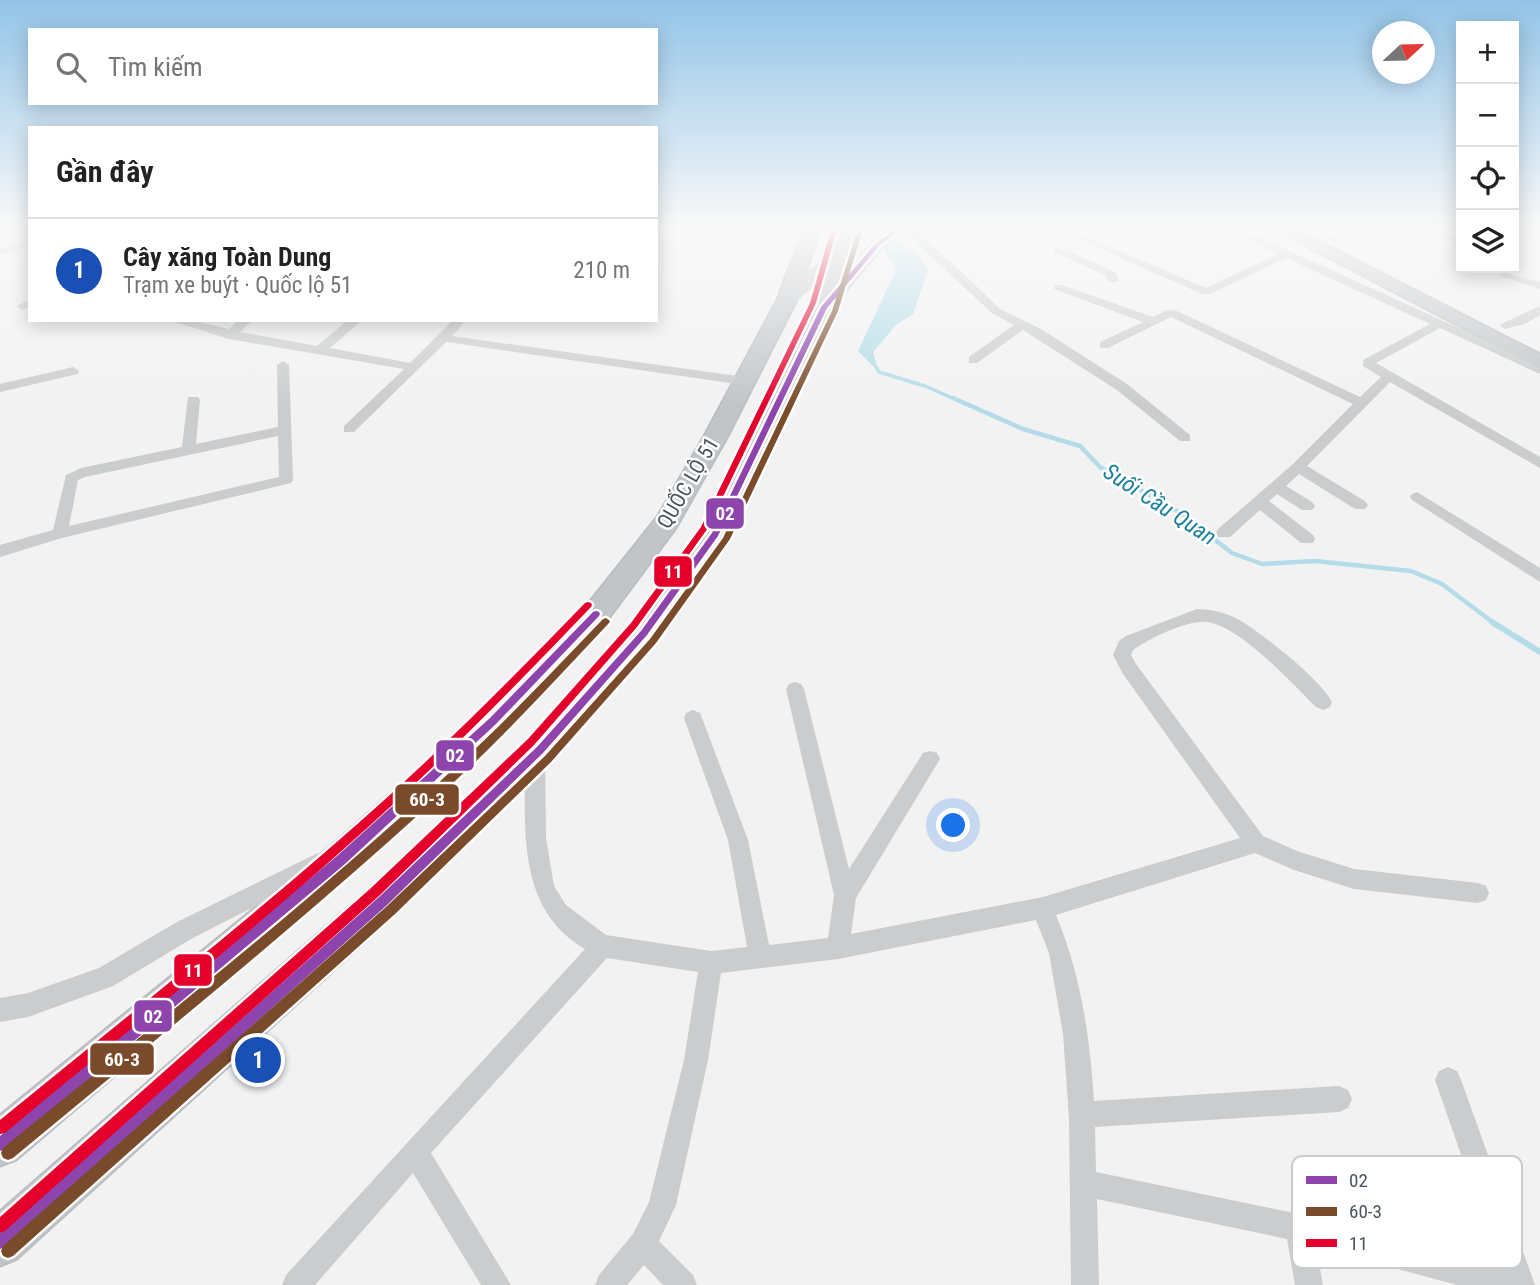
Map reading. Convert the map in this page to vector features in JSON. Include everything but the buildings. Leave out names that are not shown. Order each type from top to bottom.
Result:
[{"type":"highway","name":"QUỐC LỘ 51","points":[[0,1144],[356,846],[493,721],[596,614],[667,522],[744,382],[811,286]]},
{"type":"highway","name":"QUỐC LỘ 51","points":[[0,1242],[383,901],[535,754],[643,634],[715,534],[824,307],[819,286]]},
{"type":"highway","points":[[1392,286],[1540,362]]},
{"type":"highway","points":[[1426,286],[1540,343]]},
{"type":"street","points":[[969,286],[993,309],[1023,324],[1122,387],[1185,439]]},
{"type":"street","points":[[1192,286],[1206,292],[1219,286]]},
{"type":"street","points":[[1357,286],[1540,370]]},
{"type":"street","points":[[1058,287],[1152,321]]},
{"type":"street","points":[[1505,325],[1521,321],[1540,310]]},
{"type":"street","points":[[1104,345],[1164,314],[1175,314],[1361,403]]},
{"type":"street","points":[[182,322],[229,335],[413,367]]},
{"type":"street","points":[[229,335],[245,322]]},
{"type":"street","points":[[321,349],[354,322]]},
{"type":"street","points":[[349,429],[456,322]]},
{"type":"street","points":[[973,360],[1023,324]]},
{"type":"street","points":[[1438,324],[1367,363],[1540,463]]},
{"type":"street","points":[[443,338],[744,382]]},
{"type":"street","points":[[0,551],[60,533],[286,480],[283,365]]},
{"type":"street","points":[[0,388],[73,371]]},
{"type":"street","points":[[1224,534],[1298,467],[1389,376]]},
{"type":"street","points":[[188,450],[193,400]]},
{"type":"street","points":[[60,533],[71,478],[81,473],[285,430]]},
{"type":"street","points":[[1298,467],[1360,505]]},
{"type":"street","points":[[1277,487],[1307,506]]},
{"type":"street","points":[[1417,497],[1540,576]]},
{"type":"street","points":[[1260,502],[1307,539]]},
{"type":"street","points":[[1323,702],[1277,656],[1223,619],[1210,615],[1198,614],[1125,646],[1122,655],[1129,669],[1256,843],[1294,860],[1354,879],[1478,893]]},
{"type":"street","points":[[795,689],[845,895],[838,948]]},
{"type":"street","points":[[693,718],[738,840],[761,958]]},
{"type":"street","points":[[535,754],[536,838],[544,888],[558,913],[585,936],[603,946],[711,963],[838,948],[1043,908],[1256,843]]},
{"type":"street","points":[[845,895],[930,759]]},
{"type":"street","points":[[0,1010],[28,1005],[105,978],[183,931],[356,846]]},
{"type":"street","points":[[1043,908],[1060,950],[1071,1001],[1081,1115],[1086,1285]]},
{"type":"street","points":[[296,1285],[603,946]]},
{"type":"street","points":[[609,1285],[643,1244],[663,1205],[696,1060],[711,963]]},
{"type":"street","points":[[1448,1080],[1475,1156]]},
{"type":"street","points":[[1081,1115],[1339,1100]]},
{"type":"street","points":[[415,1151],[497,1285]]},
{"type":"street","points":[[1081,1182],[1292,1227]]},
{"type":"street","points":[[643,1244],[683,1285]]},
{"type":"street","points":[[1446,1268],[1509,1285]]},
{"type":"street","points":[[1515,1268],[1521,1285]]},
{"type":"water","points":[[889,286],[923,286],[913,314],[896,325],[873,352],[879,372],[858,351]]},
{"type":"waterway","name":"Suối Cầu Quan","points":[[876,367],[879,372],[925,386],[957,400]]},
{"type":"waterway","name":"Suối Cầu Quan","points":[[953,398],[1023,429],[1080,446],[1100,467],[1179,512],[1232,553],[1262,564],[1315,561],[1411,571],[1442,584],[1494,623]]},
{"type":"waterway","name":"Suối Cầu Quan","points":[[1494,623],[1540,652]]},
{"type":"transit line","name":"11","points":[[0,1226],[375,892],[531,742],[634,625],[704,528],[813,303],[818,286]]},
{"type":"transit line","name":"02","points":[[0,1242],[383,901],[540,750],[644,633],[715,534],[824,307],[842,286]]},
{"type":"transit line","name":"60-3","points":[[8,1251],[391,910],[548,759],[653,641],[726,539],[835,311],[843,286]]},
{"type":"transit line","name":"11","points":[[0,1128],[342,844],[469,727],[588,605]]},
{"type":"transit line","name":"02","points":[[0,1144],[341,860],[493,721],[596,614]]},
{"type":"transit line","name":"60-3","points":[[8,1153],[353,866],[465,765],[606,621]]},
{"type":"place","name":"Cây xăng Toàn Dung","points":[[258,1060]]}]
